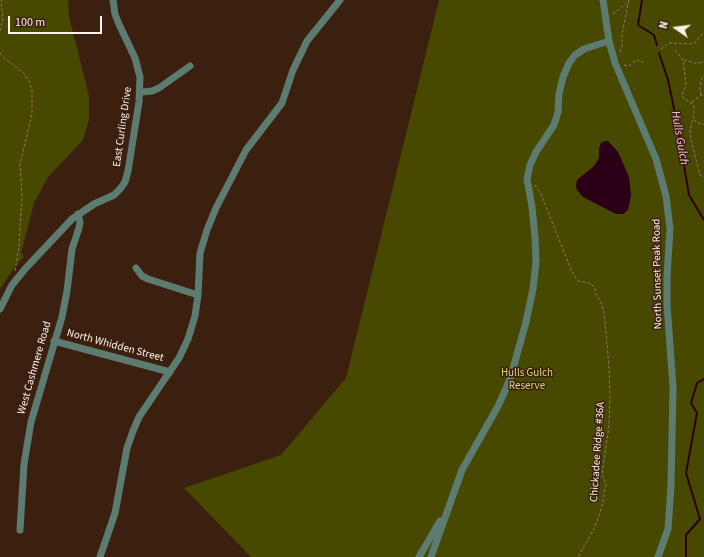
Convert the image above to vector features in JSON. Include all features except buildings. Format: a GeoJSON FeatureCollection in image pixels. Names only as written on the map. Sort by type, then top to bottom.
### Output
{"type":"FeatureCollection","features":[{"type":"Feature","properties":{"kind":"street","name":"East Curling Drive"},"geometry":{"type":"LineString","coordinates":[[78,214],[114,194],[125,182],[141,92],[137,64],[118,22],[113,0]]}},
{"type":"Feature","properties":{"kind":"street"},"geometry":{"type":"LineString","coordinates":[[100,557],[115,513],[127,448],[133,431],[139,417],[179,358],[188,339],[195,316],[198,295],[200,253],[216,208],[246,150],[282,102],[293,70],[307,41],[340,0]]}},
{"type":"Feature","properties":{"kind":"street","name":"North Sunset Peak Road"},"geometry":{"type":"LineString","coordinates":[[603,0],[609,40],[616,63],[656,159],[666,196],[670,229],[667,304],[673,386],[671,486],[668,529],[658,557]]}},
{"type":"Feature","properties":{"kind":"street"},"geometry":{"type":"LineString","coordinates":[[431,557],[462,470],[505,391],[526,322],[533,289],[536,261],[532,207],[527,179],[530,165],[536,152],[554,125],[558,112],[559,94],[563,77],[569,63],[584,49],[609,40]]}},
{"type":"Feature","properties":{"kind":"street"},"geometry":{"type":"LineString","coordinates":[[141,92],[159,88],[190,66]]}},
{"type":"Feature","properties":{"kind":"street"},"geometry":{"type":"LineString","coordinates":[[0,309],[12,285],[25,269],[78,214]]}},
{"type":"Feature","properties":{"kind":"street","name":"West Cashmere Road"},"geometry":{"type":"LineString","coordinates":[[20,530],[24,464],[30,422],[62,317],[72,249],[80,222],[78,214]]}},
{"type":"Feature","properties":{"kind":"street"},"geometry":{"type":"LineString","coordinates":[[136,268],[142,276],[148,279],[198,295]]}},
{"type":"Feature","properties":{"kind":"street","name":"North Whidden Street"},"geometry":{"type":"LineString","coordinates":[[54,341],[170,372]]}},
{"type":"Feature","properties":{"kind":"street"},"geometry":{"type":"LineString","coordinates":[[419,557],[447,511]]}},
{"type":"Feature","properties":{"kind":"path"},"geometry":{"type":"LineString","coordinates":[[0,31],[3,20],[1,0]]}},
{"type":"Feature","properties":{"kind":"path"},"geometry":{"type":"LineString","coordinates":[[607,23],[615,11],[629,0]]}},
{"type":"Feature","properties":{"kind":"path"},"geometry":{"type":"LineString","coordinates":[[619,57],[629,0]]}},
{"type":"Feature","properties":{"kind":"path"},"geometry":{"type":"LineString","coordinates":[[661,49],[669,43],[690,44],[696,42],[704,33]]}},
{"type":"Feature","properties":{"kind":"path"},"geometry":{"type":"LineString","coordinates":[[675,50],[683,60],[686,85],[682,95],[684,99],[692,103],[694,107],[690,131],[691,139],[700,175],[704,177]]}},
{"type":"Feature","properties":{"kind":"path"},"geometry":{"type":"LineString","coordinates":[[0,53],[4,58],[24,73],[29,81],[32,91],[32,114],[20,164],[22,195],[19,247],[15,270]]}},
{"type":"Feature","properties":{"kind":"path"},"geometry":{"type":"LineString","coordinates":[[621,63],[629,66],[636,60],[643,62]]}},
{"type":"Feature","properties":{"kind":"path"},"geometry":{"type":"LineString","coordinates":[[683,60],[695,63],[704,62]]}},
{"type":"Feature","properties":{"kind":"path"},"geometry":{"type":"LineString","coordinates":[[701,95],[700,87],[704,75]]}},
{"type":"Feature","properties":{"kind":"path"},"geometry":{"type":"LineString","coordinates":[[692,103],[701,95],[704,95]]}},
{"type":"Feature","properties":{"kind":"path"},"geometry":{"type":"LineString","coordinates":[[693,120],[700,124],[704,124]]}},
{"type":"Feature","properties":{"kind":"path","name":"Chickadee Ridge #36A"},"geometry":{"type":"LineString","coordinates":[[527,179],[532,182],[540,192],[573,274],[578,281],[589,283],[595,287],[595,293],[601,302],[604,312],[610,396],[609,426],[602,474],[606,484],[602,506],[595,527],[578,557]]}},
{"type":"Feature","properties":{"kind":"green space"},"geometry":{"type":"Polygon","coordinates":[[[0,0],[68,0],[69,17],[89,96],[89,119],[83,140],[48,177],[34,203],[21,253],[24,256],[13,269],[0,289],[0,0]]]}},
{"type":"Feature","properties":{"kind":"green space","name":"Hulls Gulch Reserve"},"geometry":{"type":"Polygon","coordinates":[[[439,0],[704,0],[704,557],[251,557],[184,488],[281,455],[346,378],[439,0]]]}},
{"type":"Feature","properties":{"kind":"shaded area"},"geometry":{"type":"Polygon","coordinates":[[[608,141],[618,152],[629,177],[631,195],[628,210],[623,214],[616,214],[583,197],[577,190],[576,186],[577,180],[594,166],[599,158],[601,143],[608,141]]]}},
{"type":"Feature","properties":{"kind":"waterway","name":"Hulls Gulch"},"geometry":{"type":"LineString","coordinates":[[642,0],[638,25],[654,35],[657,45]]}},
{"type":"Feature","properties":{"kind":"waterway","name":"Hulls Gulch"},"geometry":{"type":"LineString","coordinates":[[659,53],[668,80],[689,195],[704,220]]}},
{"type":"Feature","properties":{"kind":"waterway","name":"Hulls Gulch"},"geometry":{"type":"LineString","coordinates":[[686,557],[686,535],[700,519],[686,473],[697,413],[691,403],[697,383],[704,379]]}}]}
